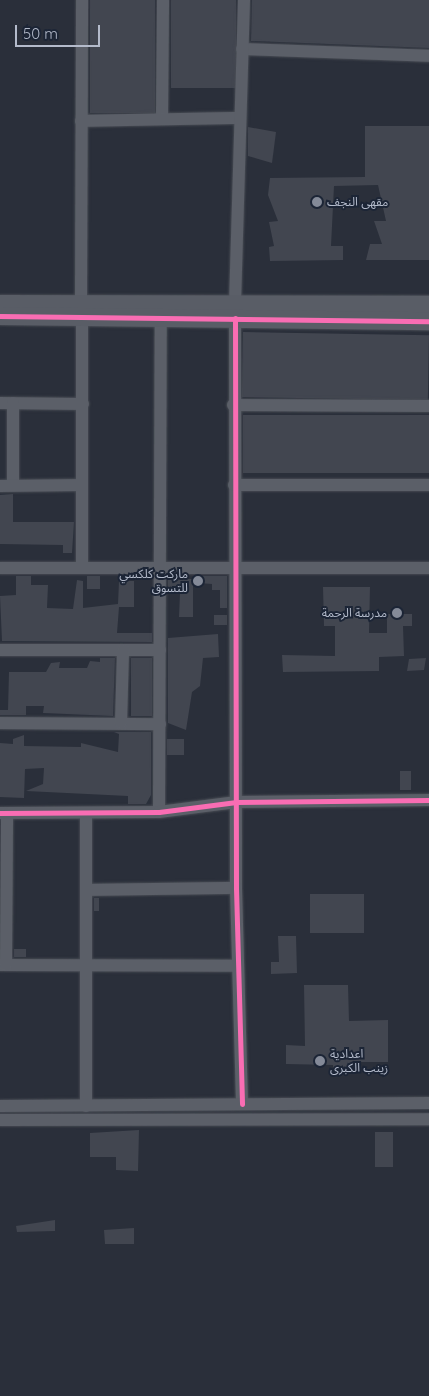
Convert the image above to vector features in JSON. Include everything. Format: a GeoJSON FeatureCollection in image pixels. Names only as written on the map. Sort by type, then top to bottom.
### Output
{"type":"FeatureCollection","features":[{"type":"Feature","properties":{"kind":"street"},"geometry":{"type":"LineString","coordinates":[[82,0],[82,568]]}},
{"type":"Feature","properties":{"kind":"street"},"geometry":{"type":"LineString","coordinates":[[162,119],[163,0]]}},
{"type":"Feature","properties":{"kind":"street"},"geometry":{"type":"LineString","coordinates":[[242,1104],[237,966],[233,405],[244,0]]}},
{"type":"Feature","properties":{"kind":"street"},"geometry":{"type":"LineString","coordinates":[[242,49],[429,56]]}},
{"type":"Feature","properties":{"kind":"street"},"geometry":{"type":"LineString","coordinates":[[81,121],[240,118]]}},
{"type":"Feature","properties":{"kind":"street"},"geometry":{"type":"LineString","coordinates":[[0,304],[161,318],[235,311],[429,321]]}},
{"type":"Feature","properties":{"kind":"street"},"geometry":{"type":"LineString","coordinates":[[0,316],[82,311],[235,311],[429,304]]}},
{"type":"Feature","properties":{"kind":"street"},"geometry":{"type":"LineString","coordinates":[[159,812],[161,318]]}},
{"type":"Feature","properties":{"kind":"street"},"geometry":{"type":"LineString","coordinates":[[13,485],[6,403],[83,404]]}},
{"type":"Feature","properties":{"kind":"street"},"geometry":{"type":"LineString","coordinates":[[233,405],[429,406]]}},
{"type":"Feature","properties":{"kind":"street"},"geometry":{"type":"LineString","coordinates":[[0,486],[82,484]]}},
{"type":"Feature","properties":{"kind":"street"},"geometry":{"type":"LineString","coordinates":[[234,485],[429,485]]}},
{"type":"Feature","properties":{"kind":"street"},"geometry":{"type":"LineString","coordinates":[[0,568],[429,568]]}},
{"type":"Feature","properties":{"kind":"street"},"geometry":{"type":"LineString","coordinates":[[0,650],[160,650]]}},
{"type":"Feature","properties":{"kind":"street"},"geometry":{"type":"LineString","coordinates":[[121,723],[123,650]]}},
{"type":"Feature","properties":{"kind":"street"},"geometry":{"type":"LineString","coordinates":[[0,723],[160,724]]}},
{"type":"Feature","properties":{"kind":"street"},"geometry":{"type":"LineString","coordinates":[[237,966],[3,965],[3,813],[159,812],[236,802],[429,800]]}},
{"type":"Feature","properties":{"kind":"street"},"geometry":{"type":"LineString","coordinates":[[86,813],[88,890],[86,1106]]}},
{"type":"Feature","properties":{"kind":"street"},"geometry":{"type":"LineString","coordinates":[[88,890],[236,888]]}},
{"type":"Feature","properties":{"kind":"street"},"geometry":{"type":"LineString","coordinates":[[398,1103],[399,1118]]}},
{"type":"Feature","properties":{"kind":"street"},"geometry":{"type":"LineString","coordinates":[[0,1106],[429,1103]]}},
{"type":"Feature","properties":{"kind":"street"},"geometry":{"type":"LineString","coordinates":[[0,1120],[429,1118]]}},
{"type":"Feature","properties":{"kind":"building"},"geometry":{"type":"Polygon","coordinates":[[[90,0],[155,0],[155,113],[90,113],[90,0]]]}},
{"type":"Feature","properties":{"kind":"building"},"geometry":{"type":"Polygon","coordinates":[[[171,0],[236,0],[236,88],[171,88],[171,0]]]}},
{"type":"Feature","properties":{"kind":"building"},"geometry":{"type":"Polygon","coordinates":[[[252,0],[429,0],[429,48],[251,41],[252,0]]]}},
{"type":"Feature","properties":{"kind":"building"},"geometry":{"type":"Polygon","coordinates":[[[365,126],[429,126],[429,260],[366,260],[370,244],[382,244],[374,221],[386,221],[378,185],[334,186],[331,246],[343,246],[343,260],[270,261],[269,247],[274,246],[269,222],[278,221],[268,195],[270,178],[365,177],[365,126]]]}},
{"type":"Feature","properties":{"kind":"building"},"geometry":{"type":"Polygon","coordinates":[[[248,127],[276,132],[272,163],[248,156],[248,127]]]}},
{"type":"Feature","properties":{"kind":"building"},"geometry":{"type":"Polygon","coordinates":[[[243,332],[429,335],[428,400],[242,397],[243,332]]]}},
{"type":"Feature","properties":{"kind":"building"},"geometry":{"type":"Polygon","coordinates":[[[243,415],[429,415],[429,473],[243,473],[243,415]]]}},
{"type":"Feature","properties":{"kind":"building"},"geometry":{"type":"Polygon","coordinates":[[[13,494],[13,522],[74,522],[72,553],[63,553],[63,545],[0,544],[0,495],[13,494]]]}},
{"type":"Feature","properties":{"kind":"building"},"geometry":{"type":"Polygon","coordinates":[[[16,576],[31,576],[31,585],[48,585],[47,608],[73,609],[77,580],[83,581],[83,608],[118,604],[119,581],[134,581],[134,607],[119,607],[117,633],[152,633],[152,642],[2,641],[0,596],[16,595],[16,576]]]}},
{"type":"Feature","properties":{"kind":"building"},"geometry":{"type":"Polygon","coordinates":[[[87,576],[100,576],[100,589],[87,589],[87,576]]]}},
{"type":"Feature","properties":{"kind":"building"},"geometry":{"type":"Polygon","coordinates":[[[199,576],[227,576],[227,608],[220,608],[220,590],[212,590],[212,584],[198,583],[199,576]]]}},
{"type":"Feature","properties":{"kind":"building"},"geometry":{"type":"Polygon","coordinates":[[[168,579],[193,579],[193,617],[179,617],[180,593],[168,593],[168,579]]]}},
{"type":"Feature","properties":{"kind":"building"},"geometry":{"type":"Polygon","coordinates":[[[323,587],[370,587],[369,633],[387,633],[387,614],[412,614],[412,626],[403,626],[404,656],[379,657],[379,671],[283,672],[282,655],[335,656],[335,626],[324,626],[323,587]]]}},
{"type":"Feature","properties":{"kind":"building"},"geometry":{"type":"Polygon","coordinates":[[[214,615],[227,615],[227,625],[214,625],[214,615]]]}},
{"type":"Feature","properties":{"kind":"building"},"geometry":{"type":"Polygon","coordinates":[[[218,634],[219,657],[203,658],[200,686],[192,692],[186,730],[168,723],[168,638],[218,634]]]}},
{"type":"Feature","properties":{"kind":"building"},"geometry":{"type":"Polygon","coordinates":[[[100,658],[115,658],[113,716],[43,713],[44,706],[26,706],[26,715],[0,715],[0,710],[8,710],[9,672],[46,672],[51,663],[60,662],[59,668],[87,668],[90,661],[100,662],[100,658]]]}},
{"type":"Feature","properties":{"kind":"building"},"geometry":{"type":"Polygon","coordinates":[[[131,658],[152,658],[152,716],[131,716],[131,658]]]}},
{"type":"Feature","properties":{"kind":"building"},"geometry":{"type":"Polygon","coordinates":[[[426,658],[424,670],[407,671],[409,659],[426,658]]]}},
{"type":"Feature","properties":{"kind":"building"},"geometry":{"type":"Polygon","coordinates":[[[114,732],[151,732],[151,795],[146,804],[128,804],[128,796],[26,791],[43,784],[44,768],[25,769],[24,798],[0,797],[0,743],[13,744],[13,739],[24,735],[24,746],[81,747],[81,743],[118,752],[119,734],[114,732]]]}},
{"type":"Feature","properties":{"kind":"building"},"geometry":{"type":"Polygon","coordinates":[[[167,739],[184,739],[184,755],[167,755],[167,739]]]}},
{"type":"Feature","properties":{"kind":"building"},"geometry":{"type":"Polygon","coordinates":[[[400,771],[411,771],[411,790],[400,790],[400,771]]]}},
{"type":"Feature","properties":{"kind":"building"},"geometry":{"type":"Polygon","coordinates":[[[310,894],[364,894],[364,933],[310,933],[310,894]]]}},
{"type":"Feature","properties":{"kind":"building"},"geometry":{"type":"Polygon","coordinates":[[[94,898],[99,898],[99,911],[94,911],[94,898]]]}},
{"type":"Feature","properties":{"kind":"building"},"geometry":{"type":"Polygon","coordinates":[[[278,936],[296,936],[297,973],[271,974],[271,962],[279,962],[278,936]]]}},
{"type":"Feature","properties":{"kind":"building"},"geometry":{"type":"Polygon","coordinates":[[[14,949],[26,949],[26,957],[14,957],[14,949]]]}},
{"type":"Feature","properties":{"kind":"building"},"geometry":{"type":"Polygon","coordinates":[[[304,985],[348,985],[349,1021],[388,1020],[388,1062],[352,1062],[352,1073],[333,1073],[333,1065],[286,1064],[286,1045],[305,1046],[304,985]]]}},
{"type":"Feature","properties":{"kind":"building"},"geometry":{"type":"Polygon","coordinates":[[[139,1130],[138,1171],[116,1170],[116,1157],[90,1157],[90,1133],[139,1130]]]}},
{"type":"Feature","properties":{"kind":"building"},"geometry":{"type":"Polygon","coordinates":[[[375,1132],[393,1132],[393,1167],[375,1167],[375,1132]]]}},
{"type":"Feature","properties":{"kind":"building"},"geometry":{"type":"Polygon","coordinates":[[[55,1220],[55,1231],[17,1232],[16,1226],[55,1220]]]}},
{"type":"Feature","properties":{"kind":"building"},"geometry":{"type":"Polygon","coordinates":[[[134,1228],[134,1244],[105,1244],[104,1230],[134,1228]]]}},
{"type":"Feature","properties":{"kind":"cycle path"},"geometry":{"type":"LineString","coordinates":[[0,316],[429,321]]}},
{"type":"Feature","properties":{"kind":"cycle path"},"geometry":{"type":"LineString","coordinates":[[235,318],[236,888],[242,1104]]}},
{"type":"Feature","properties":{"kind":"cycle path"},"geometry":{"type":"LineString","coordinates":[[0,813],[159,812],[236,802],[429,800]]}},
{"type":"Feature","properties":{"kind":"place","name":"مقهى النجف"},"geometry":{"type":"Point","coordinates":[317,202]}},
{"type":"Feature","properties":{"kind":"place","name":"ماركت كلكسي للتسوق"},"geometry":{"type":"Point","coordinates":[198,581]}},
{"type":"Feature","properties":{"kind":"place","name":"مدرسة الرحمة"},"geometry":{"type":"Point","coordinates":[397,613]}},
{"type":"Feature","properties":{"kind":"place","name":"اعدادية زينب الكبرى"},"geometry":{"type":"Point","coordinates":[320,1061]}}]}
